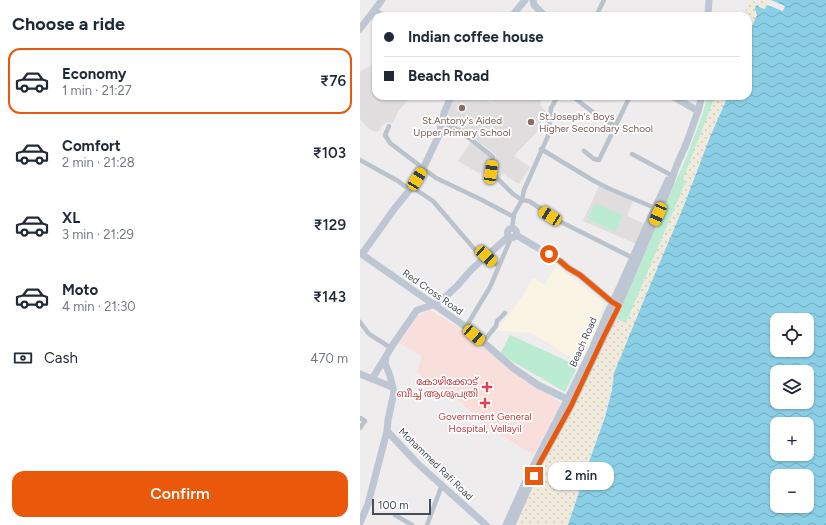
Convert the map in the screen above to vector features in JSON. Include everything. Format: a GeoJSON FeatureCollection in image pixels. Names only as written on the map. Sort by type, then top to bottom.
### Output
{"type":"FeatureCollection","features":[{"type":"Feature","properties":{"kind":"street"},"geometry":{"type":"LineString","coordinates":[[378,12],[375,10],[382,0]]}},
{"type":"Feature","properties":{"kind":"street"},"geometry":{"type":"LineString","coordinates":[[515,12],[524,0]]}},
{"type":"Feature","properties":{"kind":"street"},"geometry":{"type":"LineString","coordinates":[[533,0],[534,5],[541,12]]}},
{"type":"Feature","properties":{"kind":"street"},"geometry":{"type":"LineString","coordinates":[[598,12],[604,0]]}},
{"type":"Feature","properties":{"kind":"street"},"geometry":{"type":"LineString","coordinates":[[708,12],[709,0]]}},
{"type":"Feature","properties":{"kind":"street"},"geometry":{"type":"LineString","coordinates":[[360,29],[372,14]]}},
{"type":"Feature","properties":{"kind":"street"},"geometry":{"type":"LineString","coordinates":[[361,253],[411,189],[423,169],[439,135],[444,113],[449,100]]}},
{"type":"Feature","properties":{"kind":"street"},"geometry":{"type":"LineString","coordinates":[[466,327],[490,287],[512,234],[514,217],[541,149],[548,136],[551,108],[556,100]]}},
{"type":"Feature","properties":{"kind":"street"},"geometry":{"type":"LineString","coordinates":[[577,100],[615,126]]}},
{"type":"Feature","properties":{"kind":"street"},"geometry":{"type":"LineString","coordinates":[[584,151],[594,159],[599,160],[628,100]]}},
{"type":"Feature","properties":{"kind":"street"},"geometry":{"type":"LineString","coordinates":[[679,100],[698,111]]}},
{"type":"Feature","properties":{"kind":"street","name":"Beach Road"},"geometry":{"type":"LineString","coordinates":[[512,525],[539,464],[616,304],[670,185],[687,142],[701,100]]}},
{"type":"Feature","properties":{"kind":"street"},"geometry":{"type":"LineString","coordinates":[[443,122],[460,131],[493,156],[491,172],[513,194],[522,200],[529,201],[561,222],[633,258]]}},
{"type":"Feature","properties":{"kind":"street"},"geometry":{"type":"LineString","coordinates":[[389,126],[385,135],[390,143],[423,169],[436,178],[514,217]]}},
{"type":"Feature","properties":{"kind":"street"},"geometry":{"type":"LineString","coordinates":[[541,149],[594,181],[655,208]]}},
{"type":"Feature","properties":{"kind":"street"},"geometry":{"type":"LineString","coordinates":[[632,154],[671,175]]}},
{"type":"Feature","properties":{"kind":"street"},"geometry":{"type":"LineString","coordinates":[[360,160],[433,202],[485,257],[499,266]]}},
{"type":"Feature","properties":{"kind":"street","name":"Beach Road"},"geometry":{"type":"LineString","coordinates":[[616,304],[633,258],[667,182],[676,167]]}},
{"type":"Feature","properties":{"kind":"street"},"geometry":{"type":"LineString","coordinates":[[512,234],[560,261],[616,304]]}},
{"type":"Feature","properties":{"kind":"street"},"geometry":{"type":"LineString","coordinates":[[417,310],[433,305],[442,300],[472,269],[512,234]]}},
{"type":"Feature","properties":{"kind":"street","name":"Red Cross Road"},"geometry":{"type":"LineString","coordinates":[[361,253],[466,327],[512,368],[538,385],[570,401]]}},
{"type":"Feature","properties":{"kind":"street"},"geometry":{"type":"LineString","coordinates":[[372,379],[417,310],[420,302],[420,295]]}},
{"type":"Feature","properties":{"kind":"street"},"geometry":{"type":"LineString","coordinates":[[483,342],[505,313]]}},
{"type":"Feature","properties":{"kind":"street"},"geometry":{"type":"LineString","coordinates":[[360,322],[369,334],[391,348]]}},
{"type":"Feature","properties":{"kind":"street","name":"Mohammed Rafi Road"},"geometry":{"type":"LineString","coordinates":[[386,357],[385,363],[394,392],[388,420],[388,431],[417,463],[486,525]]}},
{"type":"Feature","properties":{"kind":"street"},"geometry":{"type":"LineString","coordinates":[[361,376],[392,388]]}},
{"type":"Feature","properties":{"kind":"street","name":"Beach Road"},"geometry":{"type":"LineString","coordinates":[[506,525],[530,472],[570,401]]}},
{"type":"Feature","properties":{"kind":"street"},"geometry":{"type":"LineString","coordinates":[[360,418],[365,421],[360,428]]}},
{"type":"Feature","properties":{"kind":"street"},"geometry":{"type":"LineString","coordinates":[[360,523],[368,504],[388,431]]}},
{"type":"Feature","properties":{"kind":"street"},"geometry":{"type":"LineString","coordinates":[[427,525],[442,485]]}},
{"type":"Feature","properties":{"kind":"street"},"geometry":{"type":"LineString","coordinates":[[395,515],[412,525]]}},
{"type":"Feature","properties":{"kind":"shaded area"},"geometry":{"type":"Polygon","coordinates":[[[372,66],[372,100],[407,100],[398,112],[393,123],[388,122],[382,125],[380,130],[376,132],[369,129],[360,119],[360,71],[372,66]]]}},
{"type":"Feature","properties":{"kind":"shaded area"},"geometry":{"type":"Polygon","coordinates":[[[451,100],[488,100],[491,102],[492,100],[540,100],[541,106],[546,111],[536,133],[514,156],[530,167],[519,184],[503,174],[500,178],[492,172],[496,155],[462,130],[444,119],[451,100]]]}},
{"type":"Feature","properties":{"kind":"shaded area"},"geometry":{"type":"Polygon","coordinates":[[[471,142],[492,157],[482,175],[458,161],[471,142]]]}},
{"type":"Feature","properties":{"kind":"shaded area"},"geometry":{"type":"Polygon","coordinates":[[[599,186],[633,201],[627,216],[645,224],[636,244],[583,221],[599,186]]]}},
{"type":"Feature","properties":{"kind":"shaded area"},"geometry":{"type":"Polygon","coordinates":[[[556,265],[603,303],[599,324],[580,364],[532,333],[500,331],[498,329],[521,298],[533,278],[545,285],[556,265]]]}},
{"type":"Feature","properties":{"kind":"shaded area","name":"കോഴിക്കോട് ബീച്ച് ആശുപത്രി"},"geometry":{"type":"Polygon","coordinates":[[[430,310],[466,332],[515,372],[561,403],[534,455],[488,427],[451,394],[424,379],[417,372],[422,356],[399,343],[416,317],[430,310]]]}},
{"type":"Feature","properties":{"kind":"sand"},"geometry":{"type":"Polygon","coordinates":[[[750,0],[758,3],[759,0],[768,0],[752,44],[752,12],[745,12],[750,0]]]}},
{"type":"Feature","properties":{"kind":"sand"},"geometry":{"type":"Polygon","coordinates":[[[713,100],[730,100],[614,373],[604,418],[568,525],[517,525],[537,477],[614,323],[617,319],[626,323],[686,181],[682,179],[713,100]]]}},
{"type":"Feature","properties":{"kind":"green space"},"geometry":{"type":"Polygon","coordinates":[[[707,100],[713,100],[683,179],[686,181],[626,323],[617,319],[685,161],[707,100]]]}},
{"type":"Feature","properties":{"kind":"green space"},"geometry":{"type":"Polygon","coordinates":[[[595,204],[622,215],[616,232],[588,219],[595,204]]]}},
{"type":"Feature","properties":{"kind":"green space"},"geometry":{"type":"Polygon","coordinates":[[[510,335],[578,366],[565,392],[500,354],[510,335]]]}},
{"type":"Feature","properties":{"kind":"water"},"geometry":{"type":"Polygon","coordinates":[[[771,0],[826,0],[826,525],[568,525],[605,417],[612,390],[614,373],[683,208],[710,137],[726,100],[752,100],[752,26],[757,15],[755,9],[756,5],[765,9],[767,5],[783,11],[785,6],[771,0]]]}},
{"type":"Feature","properties":{"kind":"place","name":"St.Antony's Aided Upper Primary School"},"geometry":{"type":"Point","coordinates":[462,108]}},
{"type":"Feature","properties":{"kind":"place","name":"St.Joseph's Boys Higher Secondary School"},"geometry":{"type":"Point","coordinates":[531,122]}},
{"type":"Feature","properties":{"kind":"place","name":"കോഴിക്കോട് ബീച്ച് ആശുപത്രി"},"geometry":{"type":"Point","coordinates":[487,387]}},
{"type":"Feature","properties":{"kind":"place","name":"Government General Hospital, Vellayil"},"geometry":{"type":"Point","coordinates":[485,403]}},
{"type":"Feature","properties":{"kind":"route"},"geometry":{"type":"LineString","coordinates":[[534,476],[571,406],[619,306],[612,302],[580,275],[549,254]]}}]}
